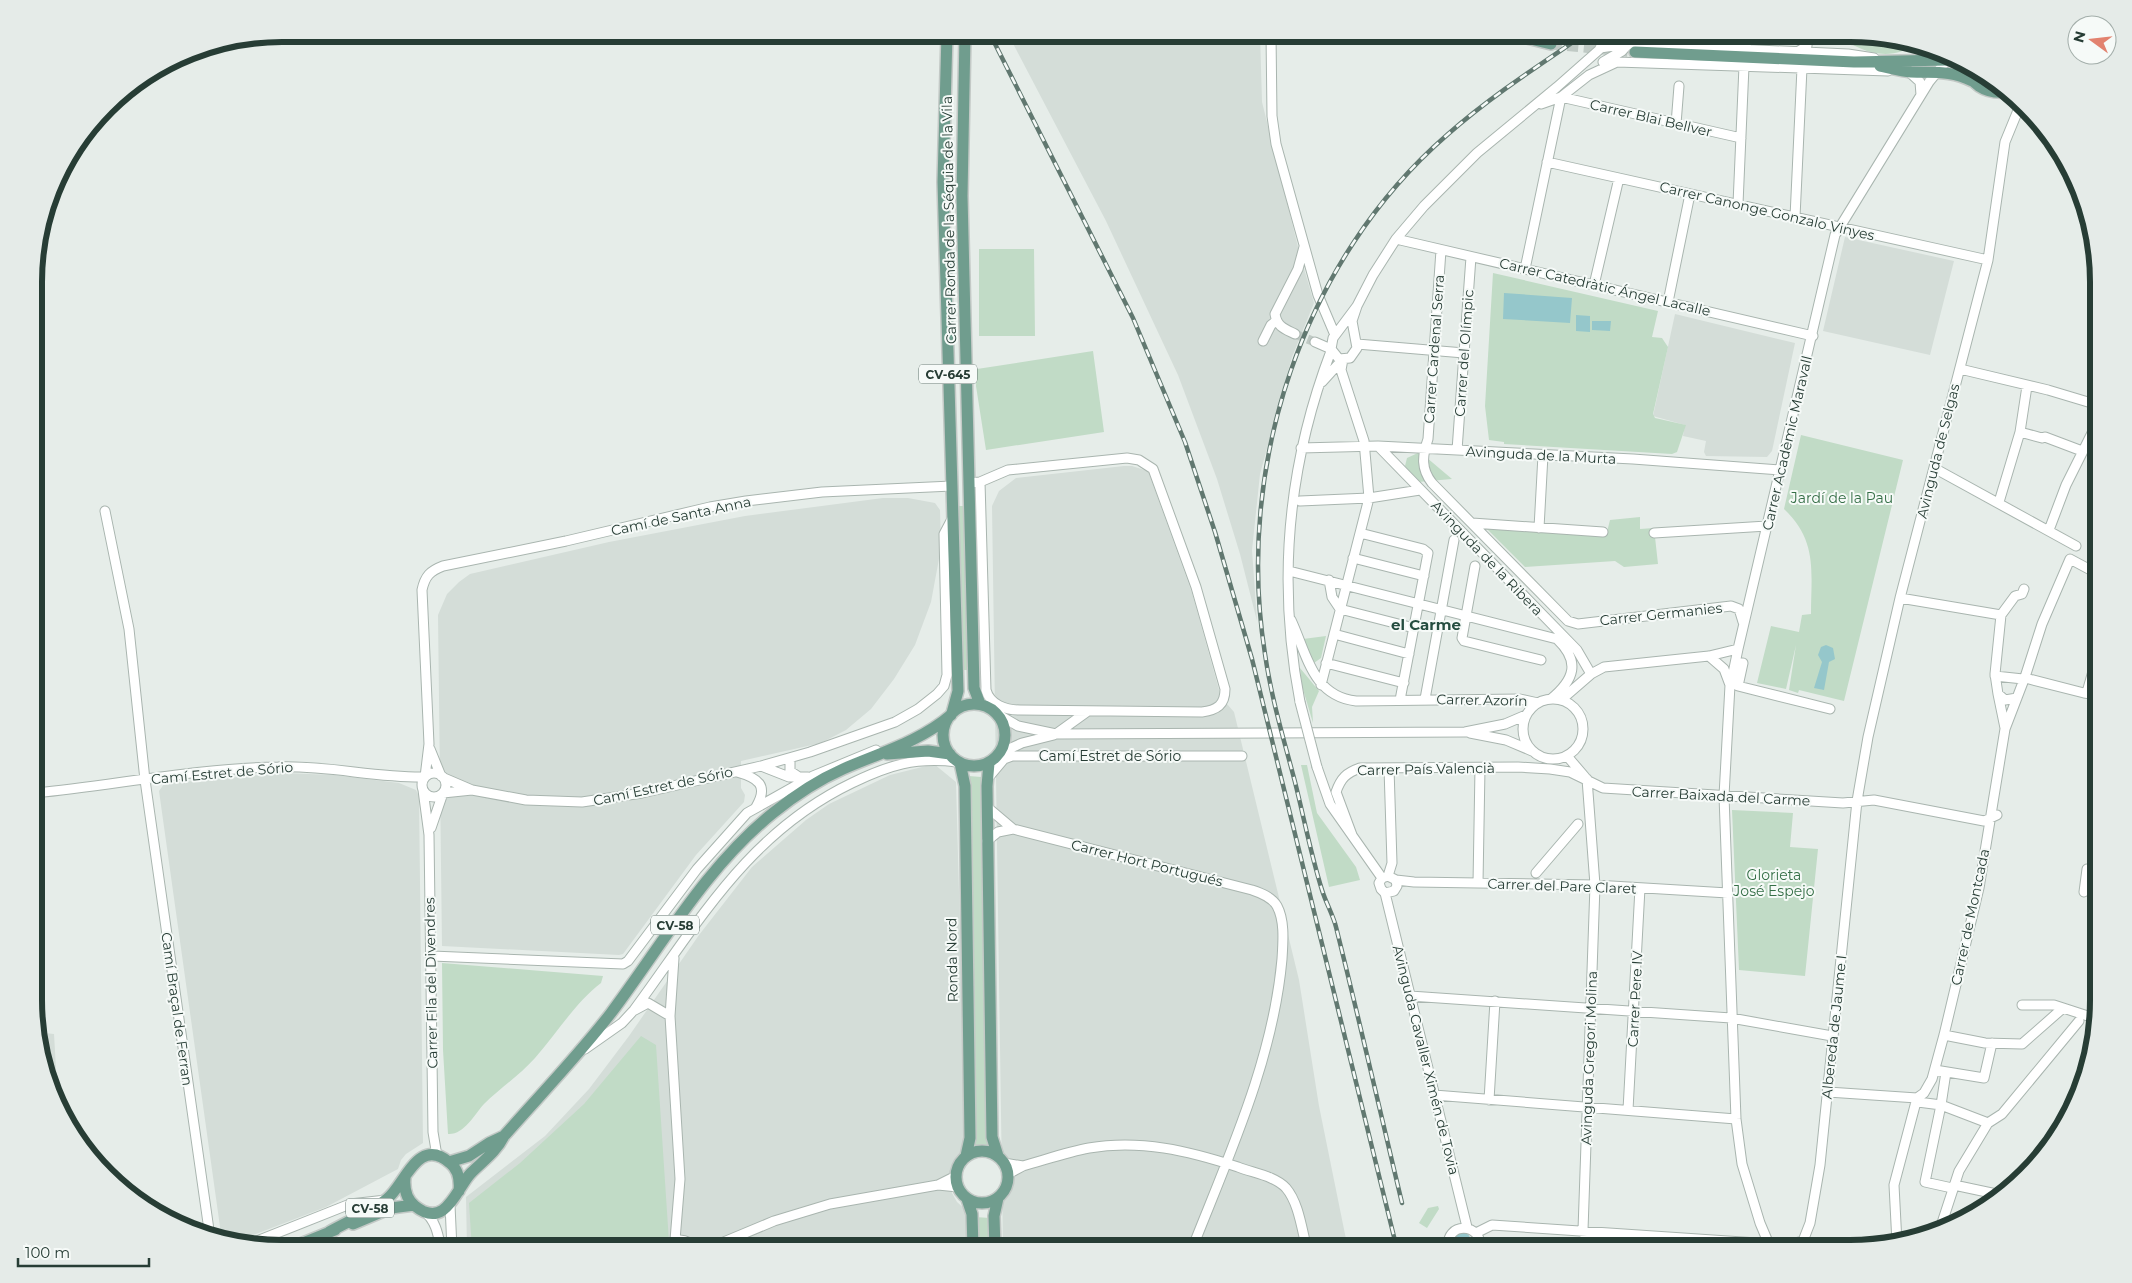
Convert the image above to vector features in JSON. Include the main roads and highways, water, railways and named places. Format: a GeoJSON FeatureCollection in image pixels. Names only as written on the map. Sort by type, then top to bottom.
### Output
{"type":"FeatureCollection","features":[{"type":"Feature","properties":{"kind":"main road","name":"Carrer Ronda de la Séquia de la Vila"},"geometry":{"type":"LineString","coordinates":[[947,42],[943,182],[958,691],[952,714]]}},
{"type":"Feature","properties":{"kind":"main road","name":"Carrer Ronda de la Séquia de la Vila"},"geometry":{"type":"LineString","coordinates":[[965,42],[962,186],[974,482],[974,688],[980,704]]}},
{"type":"Feature","properties":{"kind":"main road"},"geometry":{"type":"LineString","coordinates":[[1543,42],[1551,44]]}},
{"type":"Feature","properties":{"kind":"main road"},"geometry":{"type":"LineString","coordinates":[[1632,48],[1854,62],[1934,58]]}},
{"type":"Feature","properties":{"kind":"main road"},"geometry":{"type":"LineString","coordinates":[[1854,62],[1910,72],[1937,71],[1958,74],[1988,91],[1995,91]]}},
{"type":"Feature","properties":{"kind":"main road"},"geometry":{"type":"LineString","coordinates":[[1969,74],[1972,81]]}},
{"type":"Feature","properties":{"kind":"main road"},"geometry":{"type":"LineString","coordinates":[[952,714],[960,707],[980,704],[999,715],[1006,734],[1000,753],[989,763],[980,766],[956,760]]}},
{"type":"Feature","properties":{"kind":"main road","name":"CV-58"},"geometry":{"type":"LineString","coordinates":[[310,1240],[371,1218],[391,1208],[442,1210],[450,1205],[470,1174],[498,1148],[504,1136],[610,1014],[698,894],[748,836],[772,813],[798,794],[832,774],[932,731],[952,714]]}},
{"type":"Feature","properties":{"kind":"main road","name":"CV-645"},"geometry":{"type":"LineString","coordinates":[[952,714],[944,728],[943,738],[956,760]]}},
{"type":"Feature","properties":{"kind":"main road","name":"CV-58"},"geometry":{"type":"LineString","coordinates":[[880,754],[919,751],[956,760]]}},
{"type":"Feature","properties":{"kind":"main road","name":"Ronda Nord"},"geometry":{"type":"LineString","coordinates":[[956,760],[966,786],[970,1138],[966,1156]]}},
{"type":"Feature","properties":{"kind":"main road"},"geometry":{"type":"LineString","coordinates":[[989,763],[987,808],[992,1137],[1008,1174],[1008,1184],[998,1198],[994,1212],[995,1240]]}},
{"type":"Feature","properties":{"kind":"main road","name":"CV-58"},"geometry":{"type":"LineString","coordinates":[[330,1232],[386,1200],[405,1178],[413,1164],[432,1156],[449,1162],[469,1156],[504,1136]]}},
{"type":"Feature","properties":{"kind":"main road"},"geometry":{"type":"LineString","coordinates":[[966,1156],[982,1151],[1001,1160]]}},
{"type":"Feature","properties":{"kind":"main road","name":"CV-645"},"geometry":{"type":"LineString","coordinates":[[966,1156],[957,1168],[957,1182],[967,1199]]}},
{"type":"Feature","properties":{"kind":"main road"},"geometry":{"type":"LineString","coordinates":[[449,1162],[459,1178],[459,1191]]}},
{"type":"Feature","properties":{"kind":"main road","name":"CV-58"},"geometry":{"type":"LineString","coordinates":[[405,1178],[405,1193],[419,1208]]}},
{"type":"Feature","properties":{"kind":"main road"},"geometry":{"type":"LineString","coordinates":[[967,1199],[982,1204],[998,1198]]}},
{"type":"Feature","properties":{"kind":"main road"},"geometry":{"type":"LineString","coordinates":[[967,1199],[972,1214],[973,1240]]}},
{"type":"Feature","properties":{"kind":"water"},"geometry":{"type":"Polygon","coordinates":[[[1504,293],[1572,298],[1570,323],[1503,319],[1504,293]]]}},
{"type":"Feature","properties":{"kind":"water"},"geometry":{"type":"Polygon","coordinates":[[[1576,315],[1590,316],[1590,332],[1576,331],[1576,315]]]}},
{"type":"Feature","properties":{"kind":"water"},"geometry":{"type":"Polygon","coordinates":[[[1592,321],[1611,321],[1610,331],[1592,330],[1592,321]]]}},
{"type":"Feature","properties":{"kind":"water"},"geometry":{"type":"Polygon","coordinates":[[[1826,645],[1833,648],[1835,659],[1829,662],[1824,690],[1814,688],[1822,662],[1818,655],[1821,647],[1826,645]]]}},
{"type":"Feature","properties":{"kind":"water"},"geometry":{"type":"Polygon","coordinates":[[[1462,1232],[1471,1240],[1453,1240],[1456,1235],[1462,1232]]]}},
{"type":"Feature","properties":{"kind":"tunnel"},"geometry":{"type":"LineString","coordinates":[[1551,44],[1635,52]]}},
{"type":"Feature","properties":{"kind":"tunnel"},"geometry":{"type":"LineString","coordinates":[[1295,334],[1315,342]]}},
{"type":"Feature","properties":{"kind":"railway"},"geometry":{"type":"LineString","coordinates":[[994,42],[1133,318],[1185,442],[1215,532],[1252,659],[1395,1240]]}},
{"type":"Feature","properties":{"kind":"railway"},"geometry":{"type":"LineString","coordinates":[[1402,1203],[1336,927],[1314,863],[1274,702],[1265,654],[1258,583],[1261,511],[1271,440],[1291,371],[1318,305],[1354,242],[1397,185],[1463,121],[1573,42]]}},
{"type":"Feature","properties":{"kind":"district","name":"el Carme"},"geometry":{"type":"Point","coordinates":[1426,624]}},
{"type":"Feature","properties":{"kind":"park label","name":"Jardí de la Pau"},"geometry":{"type":"Point","coordinates":[1842,498]}},
{"type":"Feature","properties":{"kind":"park label","name":"Glorieta José Espejo"},"geometry":{"type":"Point","coordinates":[1774,884]}}]}
